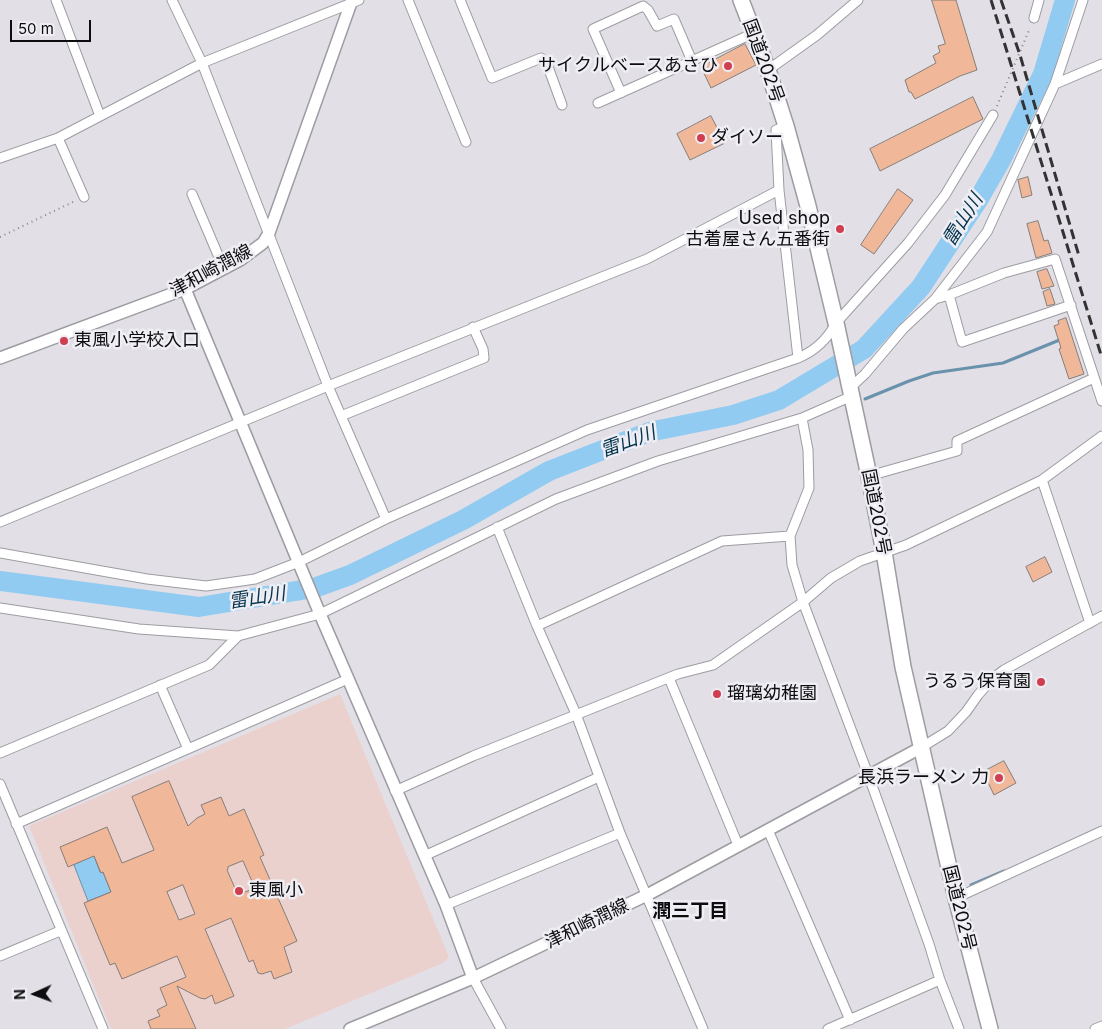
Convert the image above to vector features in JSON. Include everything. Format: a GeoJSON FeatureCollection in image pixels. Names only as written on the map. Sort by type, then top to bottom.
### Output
{"type":"FeatureCollection","features":[{"type":"Feature","properties":{"kind":"highway","name":"国道202号"},"geometry":{"type":"LineString","coordinates":[[742,0],[786,126],[808,206],[836,323],[869,476],[903,667],[956,898],[990,1029]]}},
{"type":"Feature","properties":{"kind":"main road","name":"津和崎潤線"},"geometry":{"type":"LineString","coordinates":[[0,358],[184,289],[240,260],[263,243],[269,233],[354,1]]}},
{"type":"Feature","properties":{"kind":"main road"},"geometry":{"type":"LineString","coordinates":[[184,289],[320,614],[446,904],[473,978]]}},
{"type":"Feature","properties":{"kind":"main road","name":"津和崎潤線"},"geometry":{"type":"LineString","coordinates":[[350,1029],[473,978],[647,895],[922,747]]}},
{"type":"Feature","properties":{"kind":"street"},"geometry":{"type":"LineString","coordinates":[[56,0],[100,116]]}},
{"type":"Feature","properties":{"kind":"street"},"geometry":{"type":"LineString","coordinates":[[172,0],[202,63],[328,386],[386,519]]}},
{"type":"Feature","properties":{"kind":"street"},"geometry":{"type":"LineString","coordinates":[[408,0],[466,142]]}},
{"type":"Feature","properties":{"kind":"street"},"geometry":{"type":"LineString","coordinates":[[460,0],[492,78],[542,58],[547,64],[562,105]]}},
{"type":"Feature","properties":{"kind":"street"},"geometry":{"type":"LineString","coordinates":[[768,70],[817,35],[858,0]]}},
{"type":"Feature","properties":{"kind":"street"},"geometry":{"type":"LineString","coordinates":[[1034,18],[1039,0]]}},
{"type":"Feature","properties":{"kind":"street"},"geometry":{"type":"LineString","coordinates":[[0,608],[139,629],[238,636],[320,614],[556,499],[658,461],[802,418],[850,387],[865,374],[903,330],[935,300],[987,232],[1056,84],[1083,0]]}},
{"type":"Feature","properties":{"kind":"street"},"geometry":{"type":"LineString","coordinates":[[0,158],[58,138],[202,63],[354,1]]}},
{"type":"Feature","properties":{"kind":"street"},"geometry":{"type":"LineString","coordinates":[[622,93],[593,29],[643,6],[648,10],[657,26],[674,19],[692,61]]}},
{"type":"Feature","properties":{"kind":"street"},"geometry":{"type":"LineString","coordinates":[[598,103],[754,33]]}},
{"type":"Feature","properties":{"kind":"street"},"geometry":{"type":"LineString","coordinates":[[1056,84],[1102,64]]}},
{"type":"Feature","properties":{"kind":"street"},"geometry":{"type":"LineString","coordinates":[[0,553],[147,579],[206,586],[255,579],[298,562],[386,519],[587,430],[810,353],[829,336],[836,323],[908,243],[945,195],[992,115]]}},
{"type":"Feature","properties":{"kind":"street"},"geometry":{"type":"LineString","coordinates":[[786,126],[776,130],[779,190],[798,358]]}},
{"type":"Feature","properties":{"kind":"street"},"geometry":{"type":"LineString","coordinates":[[58,138],[84,197]]}},
{"type":"Feature","properties":{"kind":"street"},"geometry":{"type":"LineString","coordinates":[[0,522],[328,386],[647,259],[779,190]]}},
{"type":"Feature","properties":{"kind":"street"},"geometry":{"type":"LineString","coordinates":[[192,194],[224,269]]}},
{"type":"Feature","properties":{"kind":"street"},"geometry":{"type":"LineString","coordinates":[[935,300],[1004,273],[1055,259],[1102,401]]}},
{"type":"Feature","properties":{"kind":"street"},"geometry":{"type":"LineString","coordinates":[[949,296],[962,342],[1071,305]]}},
{"type":"Feature","properties":{"kind":"street"},"geometry":{"type":"LineString","coordinates":[[341,416],[484,358],[483,349],[473,328]]}},
{"type":"Feature","properties":{"kind":"street"},"geometry":{"type":"LineString","coordinates":[[869,476],[957,451],[957,441],[1094,378]]}},
{"type":"Feature","properties":{"kind":"street"},"geometry":{"type":"LineString","coordinates":[[802,418],[808,450],[809,488],[790,536],[792,565],[803,602],[869,777],[959,1029]]}},
{"type":"Feature","properties":{"kind":"street"},"geometry":{"type":"LineString","coordinates":[[395,790],[576,714],[668,678],[713,665],[803,602],[831,578],[860,561],[906,545],[1042,480],[1102,436]]}},
{"type":"Feature","properties":{"kind":"street"},"geometry":{"type":"LineString","coordinates":[[1042,480],[1090,623]]}},
{"type":"Feature","properties":{"kind":"street"},"geometry":{"type":"LineString","coordinates":[[496,527],[576,714],[620,833],[703,1029]]}},
{"type":"Feature","properties":{"kind":"street"},"geometry":{"type":"LineString","coordinates":[[537,626],[722,540],[790,536]]}},
{"type":"Feature","properties":{"kind":"street"},"geometry":{"type":"LineString","coordinates":[[922,747],[948,731],[992,679],[1004,670],[1102,616]]}},
{"type":"Feature","properties":{"kind":"street"},"geometry":{"type":"LineString","coordinates":[[0,753],[209,665],[238,636]]}},
{"type":"Feature","properties":{"kind":"street"},"geometry":{"type":"LineString","coordinates":[[668,678],[738,845]]}},
{"type":"Feature","properties":{"kind":"street"},"geometry":{"type":"LineString","coordinates":[[16,824],[348,679]]}},
{"type":"Feature","properties":{"kind":"street"},"geometry":{"type":"LineString","coordinates":[[160,685],[188,749]]}},
{"type":"Feature","properties":{"kind":"street"},"geometry":{"type":"LineString","coordinates":[[424,856],[599,777]]}},
{"type":"Feature","properties":{"kind":"street"},"geometry":{"type":"LineString","coordinates":[[0,784],[60,931],[103,1029]]}},
{"type":"Feature","properties":{"kind":"street"},"geometry":{"type":"LineString","coordinates":[[768,830],[850,1020]]}},
{"type":"Feature","properties":{"kind":"street"},"geometry":{"type":"LineString","coordinates":[[956,898],[1102,831]]}},
{"type":"Feature","properties":{"kind":"street"},"geometry":{"type":"LineString","coordinates":[[446,904],[620,833]]}},
{"type":"Feature","properties":{"kind":"street"},"geometry":{"type":"LineString","coordinates":[[0,956],[60,931]]}},
{"type":"Feature","properties":{"kind":"street"},"geometry":{"type":"LineString","coordinates":[[473,978],[501,1029]]}},
{"type":"Feature","properties":{"kind":"street"},"geometry":{"type":"LineString","coordinates":[[828,1029],[940,980]]}},
{"type":"Feature","properties":{"kind":"street"},"geometry":{"type":"LineString","coordinates":[[1095,1029],[1102,1026]]}},
{"type":"Feature","properties":{"kind":"path"},"geometry":{"type":"LineString","coordinates":[[992,115],[1034,18]]}},
{"type":"Feature","properties":{"kind":"path"},"geometry":{"type":"LineString","coordinates":[[0,237],[84,197]]}},
{"type":"Feature","properties":{"kind":"shaded area","name":"東風小"},"geometry":{"type":"Polygon","coordinates":[[[340,694],[449,957],[443,963],[285,1029],[111,1029],[29,826],[340,694]]]}},
{"type":"Feature","properties":{"kind":"water"},"geometry":{"type":"Polygon","coordinates":[[[94,856],[111,892],[88,901],[74,865],[94,856]]]}},
{"type":"Feature","properties":{"kind":"building"},"geometry":{"type":"Polygon","coordinates":[[[932,0],[956,0],[977,70],[960,76],[915,99],[911,92],[909,92],[905,80],[936,63],[933,56],[940,52],[938,46],[945,44],[932,0]]]}},
{"type":"Feature","properties":{"kind":"building","name":"サイクルベースあさひ"},"geometry":{"type":"Polygon","coordinates":[[[745,44],[756,65],[711,88],[701,67],[745,44]]]}},
{"type":"Feature","properties":{"kind":"building"},"geometry":{"type":"Polygon","coordinates":[[[973,97],[983,119],[880,171],[870,149],[973,97]]]}},
{"type":"Feature","properties":{"kind":"building","name":"ダイソー"},"geometry":{"type":"Polygon","coordinates":[[[711,116],[725,143],[690,160],[677,134],[711,116]]]}},
{"type":"Feature","properties":{"kind":"building"},"geometry":{"type":"Polygon","coordinates":[[[1028,177],[1032,195],[1022,198],[1018,180],[1028,177]]]}},
{"type":"Feature","properties":{"kind":"building"},"geometry":{"type":"Polygon","coordinates":[[[898,189],[913,200],[874,254],[861,245],[898,189]]]}},
{"type":"Feature","properties":{"kind":"building"},"geometry":{"type":"Polygon","coordinates":[[[1038,221],[1044,241],[1048,240],[1052,253],[1036,258],[1027,224],[1038,221]]]}},
{"type":"Feature","properties":{"kind":"building"},"geometry":{"type":"Polygon","coordinates":[[[1047,269],[1054,286],[1042,289],[1037,272],[1047,269]]]}},
{"type":"Feature","properties":{"kind":"building"},"geometry":{"type":"Polygon","coordinates":[[[1050,289],[1055,304],[1047,306],[1043,292],[1050,289]]]}},
{"type":"Feature","properties":{"kind":"building"},"geometry":{"type":"Polygon","coordinates":[[[1066,318],[1084,374],[1069,379],[1054,326],[1059,324],[1058,321],[1066,318]]]}},
{"type":"Feature","properties":{"kind":"building"},"geometry":{"type":"Polygon","coordinates":[[[1045,557],[1052,572],[1033,582],[1026,567],[1045,557]]]}},
{"type":"Feature","properties":{"kind":"building","name":"長浜ラーメン 力"},"geometry":{"type":"Polygon","coordinates":[[[1004,761],[1016,783],[994,795],[983,772],[1004,761]]]}},
{"type":"Feature","properties":{"kind":"building"},"geometry":{"type":"Polygon","coordinates":[[[169,781],[188,826],[205,814],[201,805],[221,797],[229,816],[244,809],[264,855],[260,857],[297,941],[284,947],[292,972],[274,979],[271,971],[262,974],[258,973],[253,960],[249,962],[231,918],[205,929],[234,996],[215,1004],[212,995],[205,999],[200,998],[177,986],[196,1029],[151,1029],[148,1021],[160,1016],[157,1010],[167,1005],[160,988],[186,977],[177,956],[122,979],[115,963],[110,965],[84,903],[111,892],[103,872],[101,873],[94,856],[68,867],[60,847],[107,827],[122,863],[154,850],[132,797],[169,781]],[[243,861],[228,867],[227,870],[238,895],[255,888],[243,861]],[[183,885],[167,892],[179,920],[195,914],[183,885]]]}},
{"type":"Feature","properties":{"kind":"waterway","name":"雷山川"},"geometry":{"type":"LineString","coordinates":[[0,581],[199,607],[314,588],[350,575],[463,520],[549,471],[649,432],[733,415],[779,400],[864,349],[921,287],[978,200],[1001,160],[1043,74],[1065,0]]}},
{"type":"Feature","properties":{"kind":"waterway"},"geometry":{"type":"LineString","coordinates":[[865,399],[933,373],[1003,363],[1062,339]]}},
{"type":"Feature","properties":{"kind":"waterway"},"geometry":{"type":"LineString","coordinates":[[971,885],[1004,871]]}},
{"type":"Feature","properties":{"kind":"railway"},"geometry":{"type":"LineString","coordinates":[[991,0],[1102,358]]}},
{"type":"Feature","properties":{"kind":"railway"},"geometry":{"type":"LineString","coordinates":[[1001,0],[1020,55],[1079,256]]}},
{"type":"Feature","properties":{"kind":"place","name":"サイクルベースあさひ"},"geometry":{"type":"Point","coordinates":[728,66]}},
{"type":"Feature","properties":{"kind":"place","name":"ダイソー"},"geometry":{"type":"Point","coordinates":[701,138]}},
{"type":"Feature","properties":{"kind":"place","name":"Used shop 古着屋さん五番街"},"geometry":{"type":"Point","coordinates":[840,229]}},
{"type":"Feature","properties":{"kind":"place","name":"東風小学校入口"},"geometry":{"type":"Point","coordinates":[64,341]}},
{"type":"Feature","properties":{"kind":"place","name":"うるう保育園"},"geometry":{"type":"Point","coordinates":[1041,682]}},
{"type":"Feature","properties":{"kind":"place","name":"瑠璃幼稚園"},"geometry":{"type":"Point","coordinates":[717,694]}},
{"type":"Feature","properties":{"kind":"place","name":"長浜ラーメン 力"},"geometry":{"type":"Point","coordinates":[999,778]}},
{"type":"Feature","properties":{"kind":"place","name":"東風小"},"geometry":{"type":"Point","coordinates":[239,891]}},
{"type":"Feature","properties":{"kind":"district","name":"潤三丁目"},"geometry":{"type":"Point","coordinates":[690,911]}}]}
